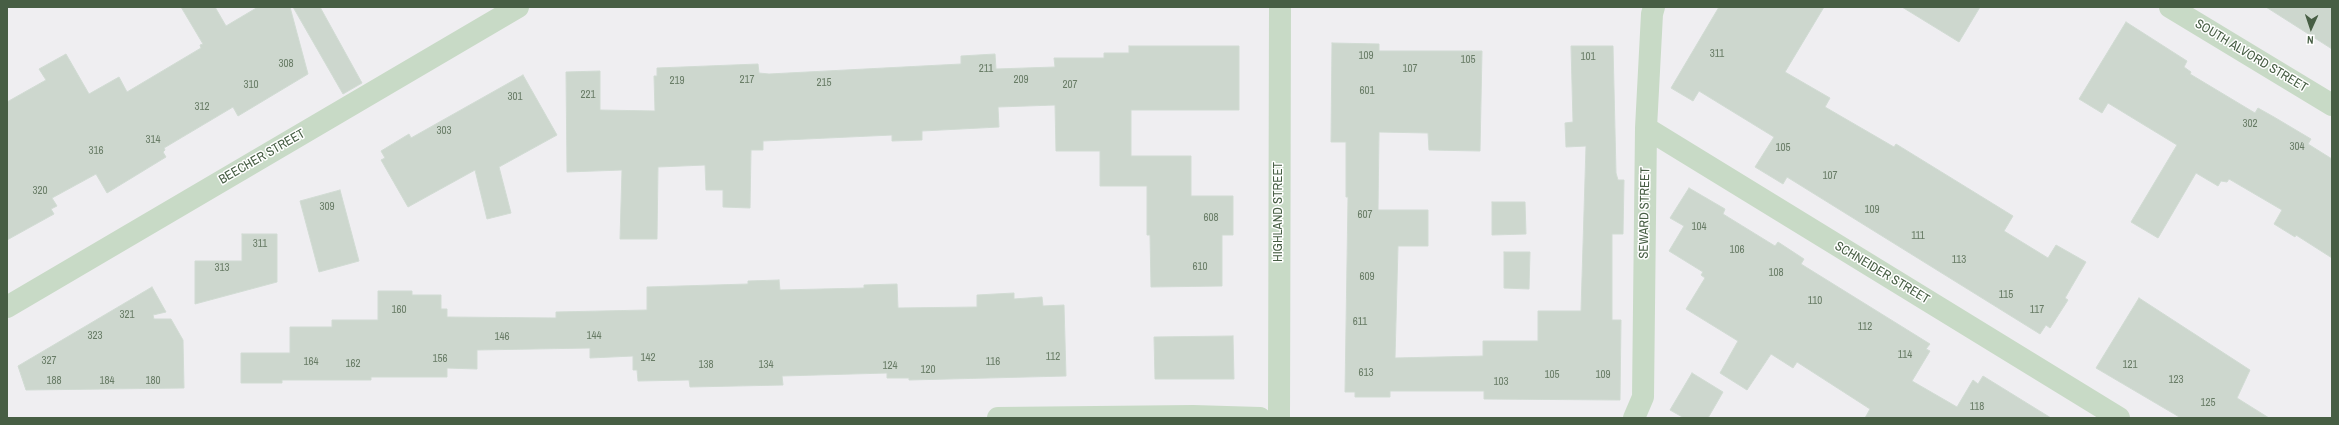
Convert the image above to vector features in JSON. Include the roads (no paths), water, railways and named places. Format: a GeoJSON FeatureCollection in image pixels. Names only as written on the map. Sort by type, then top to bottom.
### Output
{"type":"FeatureCollection","features":[{"type":"Feature","properties":{"kind":"street","name":"BEECHER STREET"},"geometry":{"type":"LineString","coordinates":[[7,307],[518,7]]}},
{"type":"Feature","properties":{"kind":"street","name":"HIGHLAND STREET"},"geometry":{"type":"LineString","coordinates":[[1279,418],[1280,7]]}},
{"type":"Feature","properties":{"kind":"street","name":"SEWARD STREET"},"geometry":{"type":"LineString","coordinates":[[1634,418],[1643,397],[1646,128],[1652,14],[1654,7]]}},
{"type":"Feature","properties":{"kind":"street","name":"SOUTH ALVORD STREET"},"geometry":{"type":"LineString","coordinates":[[2170,7],[2332,105]]}},
{"type":"Feature","properties":{"kind":"street","name":"SCHNEIDER STREET"},"geometry":{"type":"LineString","coordinates":[[1646,128],[2119,418]]}},
{"type":"Feature","properties":{"kind":"street"},"geometry":{"type":"LineString","coordinates":[[998,418],[1193,416],[1260,418]]}}]}
